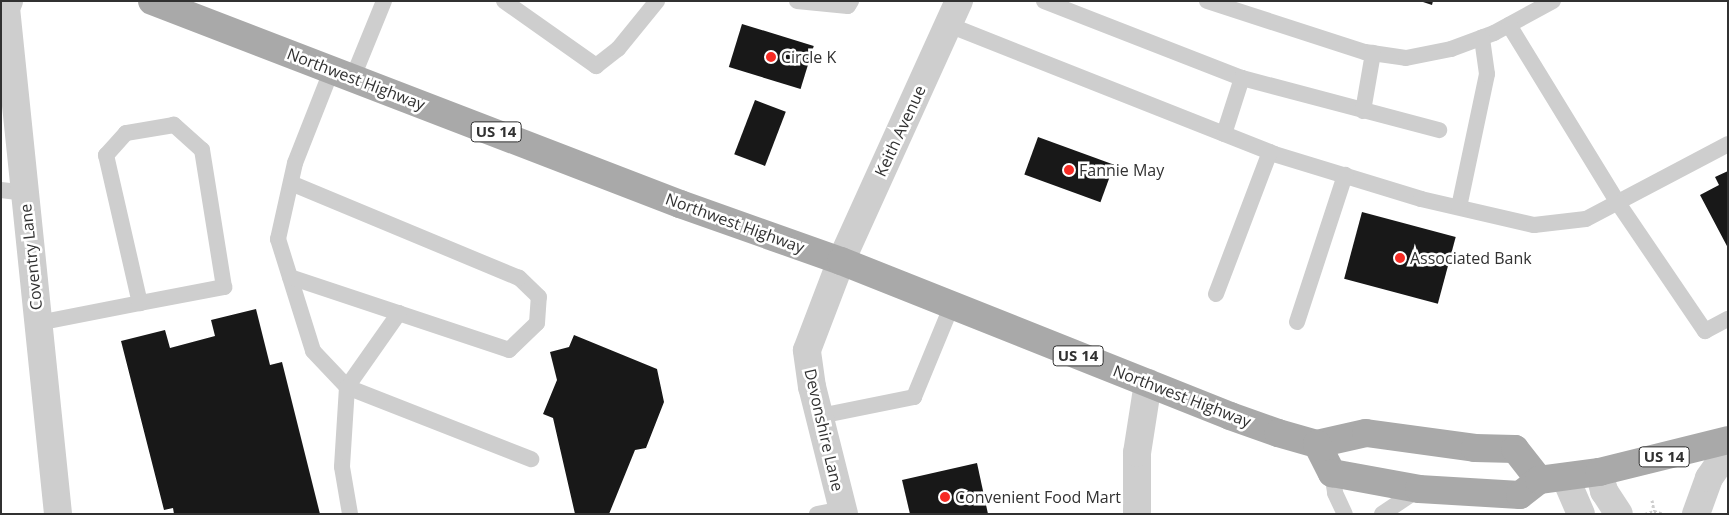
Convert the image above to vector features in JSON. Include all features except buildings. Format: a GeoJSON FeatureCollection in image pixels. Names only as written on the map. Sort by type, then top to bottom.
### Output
{"type":"FeatureCollection","features":[{"type":"Feature","properties":{"kind":"main road","name":"Northwest Highway"},"geometry":{"type":"LineString","coordinates":[[152,1],[680,204],[841,261],[1230,416],[1317,444]]}},
{"type":"Feature","properties":{"kind":"main road"},"geometry":{"type":"LineString","coordinates":[[1332,473],[1317,444],[1366,433],[1475,448],[1515,450],[1552,479]]}},
{"type":"Feature","properties":{"kind":"main road","name":"US 14"},"geometry":{"type":"LineString","coordinates":[[1332,473],[1419,489],[1520,495],[1552,479],[1599,472],[1728,440]]}},
{"type":"Feature","properties":{"kind":"street","name":"Coventry Lane"},"geometry":{"type":"LineString","coordinates":[[8,1],[6,8],[13,192],[38,323],[58,514]]}},
{"type":"Feature","properties":{"kind":"street","name":"Keith Avenue"},"geometry":{"type":"LineString","coordinates":[[841,261],[954,13]]}},
{"type":"Feature","properties":{"kind":"street","name":"Devonshire Lane"},"geometry":{"type":"LineString","coordinates":[[834,512],[820,416],[807,350],[841,261]]}},
{"type":"Feature","properties":{"kind":"street"},"geometry":{"type":"LineString","coordinates":[[1137,514],[1137,452],[1148,384]]}},
{"type":"Feature","properties":{"kind":"street"},"geometry":{"type":"LineString","coordinates":[[1696,514],[1708,478],[1728,451]]}},
{"type":"Feature","properties":{"kind":"street"},"geometry":{"type":"LineString","coordinates":[[1599,472],[1604,491],[1619,514]]}},
{"type":"Feature","properties":{"kind":"street"},"geometry":{"type":"LineString","coordinates":[[1552,479],[1581,514]]}},
{"type":"Feature","properties":{"kind":"lane"},"geometry":{"type":"LineString","coordinates":[[384,1],[295,163],[278,239],[312,351],[347,387],[531,459]]}},
{"type":"Feature","properties":{"kind":"lane"},"geometry":{"type":"LineString","coordinates":[[504,1],[596,66],[618,50],[657,1]]}},
{"type":"Feature","properties":{"kind":"lane"},"geometry":{"type":"LineString","coordinates":[[797,1],[848,6],[851,1]]}},
{"type":"Feature","properties":{"kind":"lane"},"geometry":{"type":"LineString","coordinates":[[1044,1],[1242,78],[1439,130]]}},
{"type":"Feature","properties":{"kind":"lane"},"geometry":{"type":"LineString","coordinates":[[1207,1],[1373,53],[1406,58],[1451,49],[1482,37],[1553,1]]}},
{"type":"Feature","properties":{"kind":"lane"},"geometry":{"type":"LineString","coordinates":[[954,13],[1224,134],[1270,152],[1421,199],[1534,225],[1586,220],[1728,144]]}},
{"type":"Feature","properties":{"kind":"lane"},"geometry":{"type":"LineString","coordinates":[[1508,25],[1618,203],[1706,331],[1728,319]]}},
{"type":"Feature","properties":{"kind":"lane"},"geometry":{"type":"LineString","coordinates":[[1459,207],[1487,74],[1482,37]]}},
{"type":"Feature","properties":{"kind":"lane"},"geometry":{"type":"LineString","coordinates":[[1363,111],[1373,53]]}},
{"type":"Feature","properties":{"kind":"lane"},"geometry":{"type":"LineString","coordinates":[[1224,134],[1242,78]]}},
{"type":"Feature","properties":{"kind":"lane"},"geometry":{"type":"LineString","coordinates":[[38,323],[224,287],[202,150],[174,125],[126,133],[106,155],[140,303]]}},
{"type":"Feature","properties":{"kind":"lane"},"geometry":{"type":"LineString","coordinates":[[1216,294],[1270,152]]}},
{"type":"Feature","properties":{"kind":"lane"},"geometry":{"type":"LineString","coordinates":[[1297,322],[1345,176]]}},
{"type":"Feature","properties":{"kind":"lane"},"geometry":{"type":"LineString","coordinates":[[290,277],[509,350],[537,323],[539,298],[520,278],[291,183]]}},
{"type":"Feature","properties":{"kind":"lane"},"geometry":{"type":"LineString","coordinates":[[820,416],[914,397],[952,305]]}},
{"type":"Feature","properties":{"kind":"lane"},"geometry":{"type":"LineString","coordinates":[[350,514],[342,467],[347,387],[399,313]]}},
{"type":"Feature","properties":{"kind":"lane"},"geometry":{"type":"LineString","coordinates":[[1332,473],[1335,493],[1345,514]]}},
{"type":"Feature","properties":{"kind":"lane"},"geometry":{"type":"LineString","coordinates":[[1382,514],[1419,489]]}},
{"type":"Feature","properties":{"kind":"path"},"geometry":{"type":"LineString","coordinates":[[1652,500],[1654,511]]}},
{"type":"Feature","properties":{"kind":"path"},"geometry":{"type":"LineString","coordinates":[[1645,514],[1654,511],[1664,514]]}},
{"type":"Feature","properties":{"kind":"place","name":"Circle K"},"geometry":{"type":"Point","coordinates":[771,57]}},
{"type":"Feature","properties":{"kind":"place","name":"Fannie May"},"geometry":{"type":"Point","coordinates":[1069,170]}},
{"type":"Feature","properties":{"kind":"place","name":"Associated Bank"},"geometry":{"type":"Point","coordinates":[1400,258]}},
{"type":"Feature","properties":{"kind":"place","name":"Convenient Food Mart"},"geometry":{"type":"Point","coordinates":[945,497]}}]}
